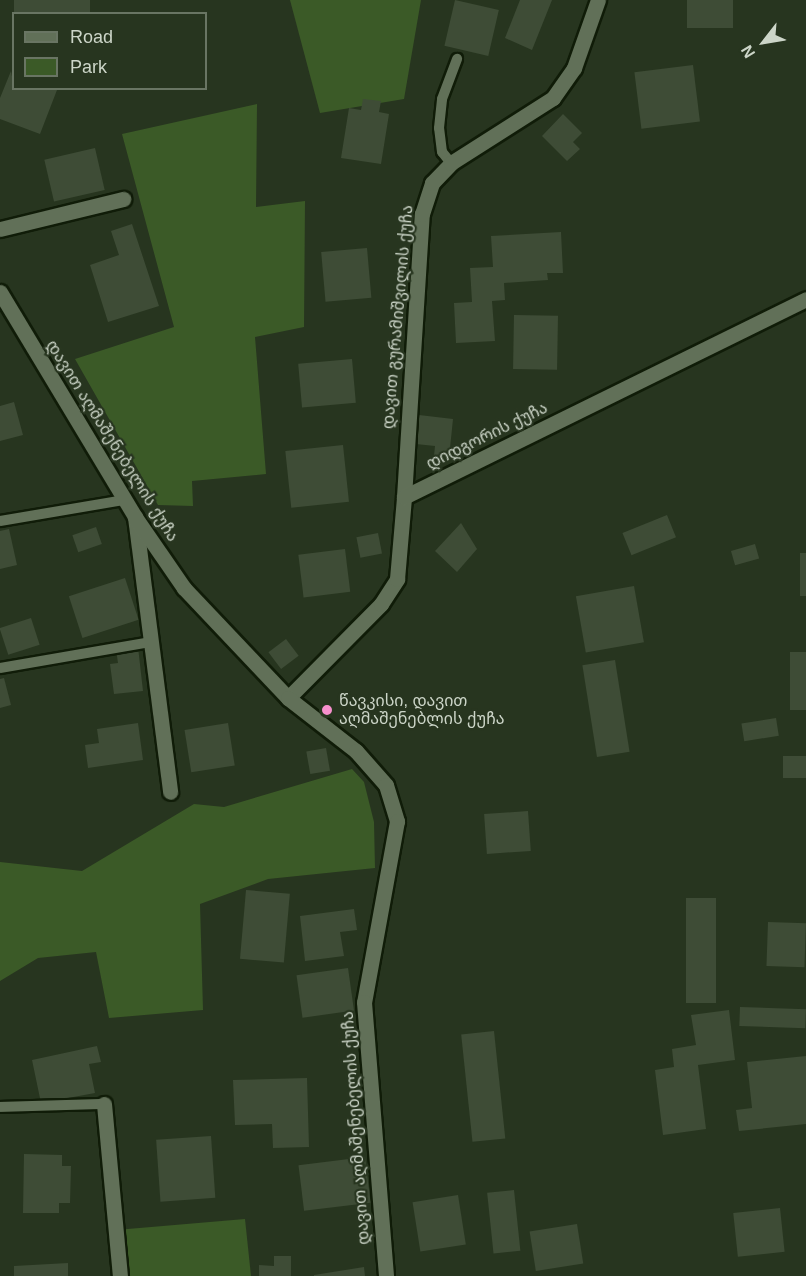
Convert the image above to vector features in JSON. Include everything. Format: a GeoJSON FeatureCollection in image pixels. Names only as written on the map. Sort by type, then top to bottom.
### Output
{"type":"FeatureCollection","features":[{"type":"Feature","properties":{"kind":"street","name":"დავით გურამიშვილის ქუჩა"},"geometry":{"type":"LineString","coordinates":[[404,497],[422,214],[432,183],[451,163],[553,98],[574,68],[598,0]]}},
{"type":"Feature","properties":{"kind":"street"},"geometry":{"type":"LineString","coordinates":[[0,229],[123,199]]}},
{"type":"Feature","properties":{"kind":"street","name":"დავით აღმაშენებელის ქუჩა"},"geometry":{"type":"LineString","coordinates":[[0,292],[124,500],[184,588],[288,698],[356,751],[386,785],[397,821],[364,1002],[386,1276]]}},
{"type":"Feature","properties":{"kind":"street","name":"დიდგორის ქუჩა"},"geometry":{"type":"LineString","coordinates":[[404,497],[806,299]]}},
{"type":"Feature","properties":{"kind":"street"},"geometry":{"type":"LineString","coordinates":[[288,698],[381,604],[397,579],[404,497]]}},
{"type":"Feature","properties":{"kind":"street"},"geometry":{"type":"LineString","coordinates":[[135,517],[170,792]]}},
{"type":"Feature","properties":{"kind":"street"},"geometry":{"type":"LineString","coordinates":[[104,1104],[120,1276]]}},
{"type":"Feature","properties":{"kind":"lane"},"geometry":{"type":"LineString","coordinates":[[451,163],[442,152],[439,128],[442,99],[457,59]]}},
{"type":"Feature","properties":{"kind":"lane"},"geometry":{"type":"LineString","coordinates":[[0,520],[124,500]]}},
{"type":"Feature","properties":{"kind":"lane"},"geometry":{"type":"LineString","coordinates":[[0,668],[151,642]]}},
{"type":"Feature","properties":{"kind":"lane"},"geometry":{"type":"LineString","coordinates":[[0,1107],[104,1104]]}},
{"type":"Feature","properties":{"kind":"green space"},"geometry":{"type":"Polygon","coordinates":[[[290,0],[421,0],[404,99],[320,113],[290,0]]]}},
{"type":"Feature","properties":{"kind":"green space"},"geometry":{"type":"Polygon","coordinates":[[[257,104],[256,207],[305,201],[304,327],[255,337],[266,474],[192,481],[193,506],[158,505],[75,359],[174,327],[122,134],[257,104]]]}},
{"type":"Feature","properties":{"kind":"green space"},"geometry":{"type":"Polygon","coordinates":[[[352,769],[364,782],[374,822],[375,868],[268,879],[200,904],[203,1010],[109,1018],[96,952],[38,958],[0,981],[0,862],[82,871],[194,804],[224,807],[352,769]]]}},
{"type":"Feature","properties":{"kind":"green space"},"geometry":{"type":"Polygon","coordinates":[[[245,1219],[251,1276],[120,1276],[116,1230],[245,1219]]]}},
{"type":"Feature","properties":{"kind":"building"},"geometry":{"type":"Polygon","coordinates":[[[14,0],[90,0],[90,12],[14,12],[14,0]]]}},
{"type":"Feature","properties":{"kind":"building"},"geometry":{"type":"Polygon","coordinates":[[[455,0],[499,10],[488,56],[444,46],[455,0]]]}},
{"type":"Feature","properties":{"kind":"building"},"geometry":{"type":"Polygon","coordinates":[[[520,0],[552,0],[532,50],[505,38],[520,0]]]}},
{"type":"Feature","properties":{"kind":"building"},"geometry":{"type":"Polygon","coordinates":[[[687,0],[733,0],[733,28],[687,28],[687,0]]]}},
{"type":"Feature","properties":{"kind":"building"},"geometry":{"type":"Polygon","coordinates":[[[693,65],[700,122],[641,129],[634,72],[693,65]]]}},
{"type":"Feature","properties":{"kind":"building"},"geometry":{"type":"Polygon","coordinates":[[[11,71],[12,90],[57,90],[40,134],[0,119],[0,98],[11,71]]]}},
{"type":"Feature","properties":{"kind":"building"},"geometry":{"type":"Polygon","coordinates":[[[363,99],[381,101],[379,112],[389,114],[381,164],[341,158],[349,108],[361,110],[363,99]]]}},
{"type":"Feature","properties":{"kind":"building"},"geometry":{"type":"Polygon","coordinates":[[[563,114],[582,133],[573,142],[580,149],[567,161],[542,136],[563,114]]]}},
{"type":"Feature","properties":{"kind":"building"},"geometry":{"type":"Polygon","coordinates":[[[95,148],[105,190],[54,202],[44,160],[95,148]]]}},
{"type":"Feature","properties":{"kind":"building"},"geometry":{"type":"Polygon","coordinates":[[[132,224],[159,306],[108,322],[90,265],[119,255],[111,231],[132,224]]]}},
{"type":"Feature","properties":{"kind":"building"},"geometry":{"type":"Polygon","coordinates":[[[561,232],[563,273],[547,273],[548,280],[504,283],[505,300],[492,301],[495,341],[456,343],[454,303],[472,302],[470,268],[493,267],[491,236],[561,232]]]}},
{"type":"Feature","properties":{"kind":"building"},"geometry":{"type":"Polygon","coordinates":[[[367,248],[371,298],[326,302],[321,252],[367,248]]]}},
{"type":"Feature","properties":{"kind":"building"},"geometry":{"type":"Polygon","coordinates":[[[514,315],[558,316],[557,370],[513,369],[514,315]]]}},
{"type":"Feature","properties":{"kind":"building"},"geometry":{"type":"Polygon","coordinates":[[[352,359],[356,403],[302,408],[298,364],[352,359]]]}},
{"type":"Feature","properties":{"kind":"building"},"geometry":{"type":"Polygon","coordinates":[[[14,402],[23,435],[0,441],[0,406],[14,402]]]}},
{"type":"Feature","properties":{"kind":"building"},"geometry":{"type":"Polygon","coordinates":[[[419,415],[453,419],[449,458],[434,456],[435,446],[416,444],[419,415]]]}},
{"type":"Feature","properties":{"kind":"building"},"geometry":{"type":"Polygon","coordinates":[[[343,445],[349,502],[291,508],[285,451],[343,445]]]}},
{"type":"Feature","properties":{"kind":"building"},"geometry":{"type":"Polygon","coordinates":[[[667,515],[676,537],[631,555],[622,533],[667,515]]]}},
{"type":"Feature","properties":{"kind":"building"},"geometry":{"type":"Polygon","coordinates":[[[461,523],[477,549],[457,572],[435,551],[461,523]]]}},
{"type":"Feature","properties":{"kind":"building"},"geometry":{"type":"Polygon","coordinates":[[[96,527],[102,544],[78,552],[72,535],[96,527]]]}},
{"type":"Feature","properties":{"kind":"building"},"geometry":{"type":"Polygon","coordinates":[[[9,529],[17,565],[0,569],[0,531],[9,529]]]}},
{"type":"Feature","properties":{"kind":"building"},"geometry":{"type":"Polygon","coordinates":[[[378,533],[382,554],[360,558],[356,537],[378,533]]]}},
{"type":"Feature","properties":{"kind":"building"},"geometry":{"type":"Polygon","coordinates":[[[755,544],[759,558],[735,565],[731,551],[755,544]]]}},
{"type":"Feature","properties":{"kind":"building"},"geometry":{"type":"Polygon","coordinates":[[[345,549],[350,592],[304,597],[298,555],[345,549]]]}},
{"type":"Feature","properties":{"kind":"building"},"geometry":{"type":"Polygon","coordinates":[[[800,553],[806,553],[806,596],[800,596],[800,553]]]}},
{"type":"Feature","properties":{"kind":"building"},"geometry":{"type":"Polygon","coordinates":[[[125,578],[139,620],[82,638],[69,596],[125,578]]]}},
{"type":"Feature","properties":{"kind":"building"},"geometry":{"type":"Polygon","coordinates":[[[634,586],[644,642],[586,652],[576,596],[634,586]]]}},
{"type":"Feature","properties":{"kind":"building"},"geometry":{"type":"Polygon","coordinates":[[[31,618],[40,645],[8,655],[0,628],[31,618]]]}},
{"type":"Feature","properties":{"kind":"building"},"geometry":{"type":"Polygon","coordinates":[[[286,639],[299,656],[281,669],[268,652],[286,639]]]}},
{"type":"Feature","properties":{"kind":"building"},"geometry":{"type":"Polygon","coordinates":[[[138,647],[143,691],[114,694],[110,664],[118,663],[116,649],[138,647]]]}},
{"type":"Feature","properties":{"kind":"building"},"geometry":{"type":"Polygon","coordinates":[[[790,652],[806,652],[806,710],[790,710],[790,652]]]}},
{"type":"Feature","properties":{"kind":"building"},"geometry":{"type":"Polygon","coordinates":[[[615,660],[630,752],[597,757],[582,665],[615,660]]]}},
{"type":"Feature","properties":{"kind":"building"},"geometry":{"type":"Polygon","coordinates":[[[4,678],[11,705],[0,708],[0,679],[4,678]]]}},
{"type":"Feature","properties":{"kind":"building"},"geometry":{"type":"Polygon","coordinates":[[[776,718],[779,736],[744,741],[741,723],[776,718]]]}},
{"type":"Feature","properties":{"kind":"building"},"geometry":{"type":"Polygon","coordinates":[[[138,723],[143,760],[88,768],[85,745],[99,743],[97,729],[138,723]]]}},
{"type":"Feature","properties":{"kind":"building"},"geometry":{"type":"Polygon","coordinates":[[[228,723],[235,765],[191,772],[185,730],[228,723]]]}},
{"type":"Feature","properties":{"kind":"building"},"geometry":{"type":"Polygon","coordinates":[[[326,748],[330,771],[310,774],[306,751],[326,748]]]}},
{"type":"Feature","properties":{"kind":"building"},"geometry":{"type":"Polygon","coordinates":[[[783,756],[806,756],[806,778],[783,778],[783,756]]]}},
{"type":"Feature","properties":{"kind":"building"},"geometry":{"type":"Polygon","coordinates":[[[528,811],[531,851],[487,854],[484,814],[528,811]]]}},
{"type":"Feature","properties":{"kind":"building"},"geometry":{"type":"Polygon","coordinates":[[[246,890],[290,894],[284,963],[240,959],[246,890]]]}},
{"type":"Feature","properties":{"kind":"building"},"geometry":{"type":"Polygon","coordinates":[[[686,898],[716,898],[716,1003],[686,1003],[686,898]]]}},
{"type":"Feature","properties":{"kind":"building"},"geometry":{"type":"Polygon","coordinates":[[[354,909],[357,930],[340,932],[344,956],[305,961],[300,916],[354,909]]]}},
{"type":"Feature","properties":{"kind":"building"},"geometry":{"type":"Polygon","coordinates":[[[768,922],[806,923],[804,967],[766,966],[768,922]]]}},
{"type":"Feature","properties":{"kind":"building"},"geometry":{"type":"Polygon","coordinates":[[[348,968],[354,1011],[302,1018],[297,975],[348,968]]]}},
{"type":"Feature","properties":{"kind":"building"},"geometry":{"type":"Polygon","coordinates":[[[740,1007],[806,1009],[805,1028],[739,1026],[740,1007]]]}},
{"type":"Feature","properties":{"kind":"building"},"geometry":{"type":"Polygon","coordinates":[[[729,1010],[735,1060],[698,1065],[706,1129],[663,1135],[655,1070],[674,1067],[672,1049],[696,1045],[691,1015],[729,1010]]]}},
{"type":"Feature","properties":{"kind":"building"},"geometry":{"type":"Polygon","coordinates":[[[494,1031],[505,1138],[472,1142],[461,1034],[494,1031]]]}},
{"type":"Feature","properties":{"kind":"building"},"geometry":{"type":"Polygon","coordinates":[[[97,1046],[101,1062],[89,1064],[95,1093],[41,1103],[32,1060],[97,1046]]]}},
{"type":"Feature","properties":{"kind":"building"},"geometry":{"type":"Polygon","coordinates":[[[806,1056],[806,1124],[739,1131],[736,1110],[752,1108],[747,1062],[806,1056]]]}},
{"type":"Feature","properties":{"kind":"building"},"geometry":{"type":"Polygon","coordinates":[[[307,1078],[309,1147],[273,1148],[272,1124],[235,1125],[233,1080],[307,1078]]]}},
{"type":"Feature","properties":{"kind":"building"},"geometry":{"type":"Polygon","coordinates":[[[211,1136],[215,1198],[160,1202],[156,1140],[211,1136]]]}},
{"type":"Feature","properties":{"kind":"building"},"geometry":{"type":"Polygon","coordinates":[[[24,1154],[62,1155],[62,1166],[71,1166],[70,1203],[59,1203],[59,1213],[23,1213],[24,1154]]]}},
{"type":"Feature","properties":{"kind":"building"},"geometry":{"type":"Polygon","coordinates":[[[365,1157],[371,1203],[304,1211],[298,1165],[365,1157]]]}},
{"type":"Feature","properties":{"kind":"building"},"geometry":{"type":"Polygon","coordinates":[[[514,1190],[520,1251],[494,1253],[487,1193],[514,1190]]]}},
{"type":"Feature","properties":{"kind":"building"},"geometry":{"type":"Polygon","coordinates":[[[458,1195],[466,1244],[420,1252],[413,1202],[458,1195]]]}},
{"type":"Feature","properties":{"kind":"building"},"geometry":{"type":"Polygon","coordinates":[[[780,1208],[785,1252],[738,1257],[733,1213],[780,1208]]]}},
{"type":"Feature","properties":{"kind":"building"},"geometry":{"type":"Polygon","coordinates":[[[577,1224],[583,1264],[536,1271],[530,1232],[577,1224]]]}},
{"type":"Feature","properties":{"kind":"building"},"geometry":{"type":"Polygon","coordinates":[[[274,1256],[291,1256],[291,1276],[259,1276],[259,1265],[274,1266],[274,1256]]]}},
{"type":"Feature","properties":{"kind":"building"},"geometry":{"type":"Polygon","coordinates":[[[68,1263],[68,1276],[14,1276],[14,1266],[68,1263]]]}},
{"type":"Feature","properties":{"kind":"building"},"geometry":{"type":"Polygon","coordinates":[[[364,1267],[365,1276],[314,1276],[314,1275],[364,1267]]]}},
{"type":"Feature","properties":{"kind":"place","name":"წავკისი, დავით აღმაშენებლის ქუჩა"},"geometry":{"type":"Point","coordinates":[327,710]}}]}
